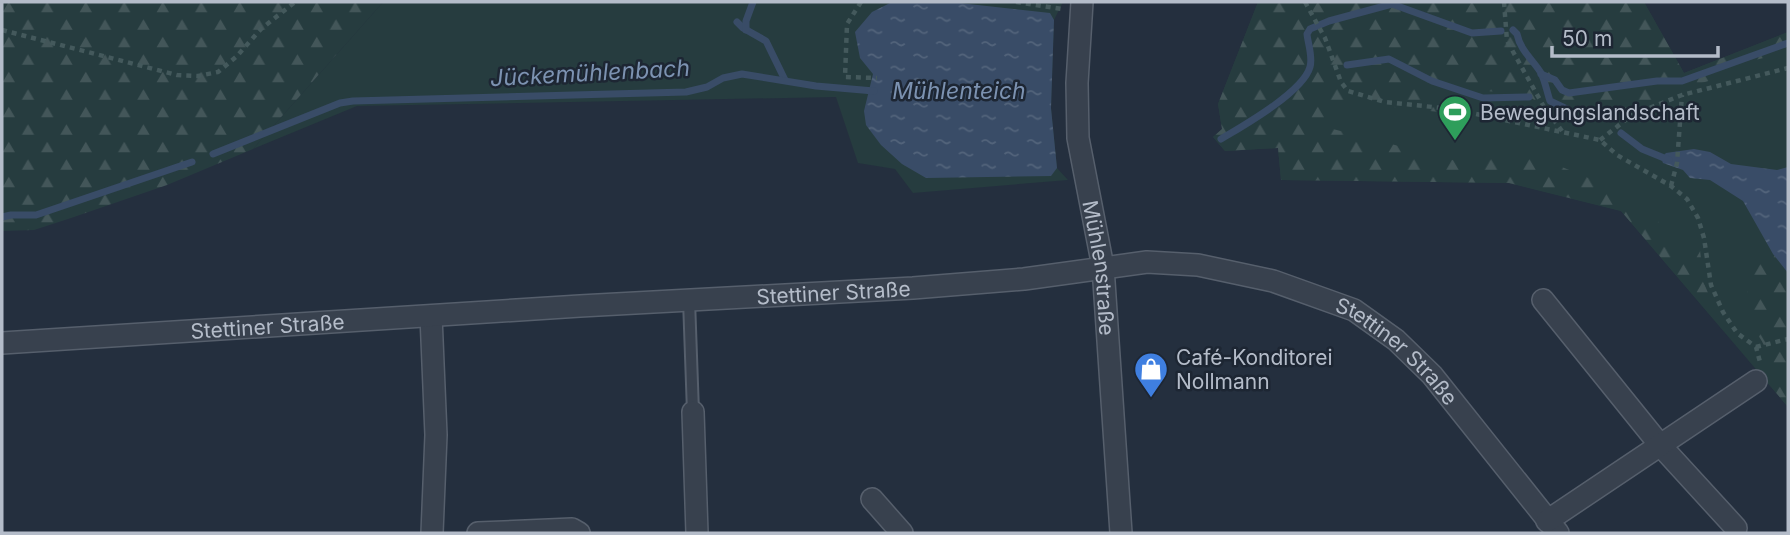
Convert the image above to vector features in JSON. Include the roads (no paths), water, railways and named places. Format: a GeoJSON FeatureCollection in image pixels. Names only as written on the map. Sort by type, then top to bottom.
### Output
{"type":"FeatureCollection","features":[{"type":"Feature","properties":{"kind":"street","name":"Mühlenstraße"},"geometry":{"type":"LineString","coordinates":[[1081,7],[1077,83],[1078,138],[1103,267],[1121,533]]}},
{"type":"Feature","properties":{"kind":"street","name":"Stettiner Straße"},"geometry":{"type":"LineString","coordinates":[[2,343],[1024,279],[1147,262],[1198,265],[1273,281],[1354,310],[1396,340],[1432,375],[1552,527]]}},
{"type":"Feature","properties":{"kind":"street"},"geometry":{"type":"LineString","coordinates":[[1543,300],[1660,445],[1736,528]]}},
{"type":"Feature","properties":{"kind":"street"},"geometry":{"type":"LineString","coordinates":[[431,316],[436,435],[432,533]]}},
{"type":"Feature","properties":{"kind":"street"},"geometry":{"type":"LineString","coordinates":[[1552,527],[1660,445],[1756,382]]}},
{"type":"Feature","properties":{"kind":"street"},"geometry":{"type":"LineString","coordinates":[[692,412],[697,533]]}},
{"type":"Feature","properties":{"kind":"street"},"geometry":{"type":"LineString","coordinates":[[872,499],[902,533]]}},
{"type":"Feature","properties":{"kind":"street"},"geometry":{"type":"LineString","coordinates":[[478,533],[572,529],[579,533]]}},
{"type":"Feature","properties":{"kind":"lane"},"geometry":{"type":"LineString","coordinates":[[688,300],[692,412]]}},
{"type":"Feature","properties":{"kind":"water","name":"Mühlenteich"},"geometry":{"type":"Polygon","coordinates":[[[892,2],[951,2],[1050,13],[1054,20],[1051,108],[1057,168],[1051,176],[926,178],[902,164],[881,145],[866,125],[864,111],[873,74],[860,58],[855,32],[872,12],[892,2]]]}},
{"type":"Feature","properties":{"kind":"water"},"geometry":{"type":"Polygon","coordinates":[[[1694,149],[1710,152],[1731,164],[1777,170],[1788,167],[1788,273],[1773,254],[1743,201],[1710,180],[1690,178],[1683,170],[1663,163],[1661,158],[1666,153],[1694,149]]]}},
{"type":"Feature","properties":{"kind":"waterway"},"geometry":{"type":"LineString","coordinates":[[746,30],[746,21],[753,2]]}},
{"type":"Feature","properties":{"kind":"waterway","name":"Jückemühlenbach"},"geometry":{"type":"LineString","coordinates":[[1221,139],[1271,108],[1296,87],[1305,77],[1311,63],[1307,34],[1310,29],[1329,21],[1392,4],[1472,33],[1501,31]]}},
{"type":"Feature","properties":{"kind":"waterway"},"geometry":{"type":"LineString","coordinates":[[737,22],[766,41],[785,80]]}},
{"type":"Feature","properties":{"kind":"waterway","name":"Jückemühlenbach"},"geometry":{"type":"LineString","coordinates":[[1513,30],[1541,73],[1550,101],[1569,110]]}},
{"type":"Feature","properties":{"kind":"waterway","name":"Jückemühlenbach"},"geometry":{"type":"LineString","coordinates":[[1541,74],[1555,80],[1562,90],[1569,93],[1657,81],[1682,81],[1788,43]]}},
{"type":"Feature","properties":{"kind":"waterway","name":"Jückemühlenbach"},"geometry":{"type":"LineString","coordinates":[[1347,65],[1389,59],[1432,81],[1483,98],[1529,97]]}},
{"type":"Feature","properties":{"kind":"waterway","name":"Jückemühlenbach"},"geometry":{"type":"LineString","coordinates":[[213,154],[340,103],[353,101],[686,92],[742,74],[816,86],[874,91]]}},
{"type":"Feature","properties":{"kind":"waterway","name":"Jückemühlenbach"},"geometry":{"type":"LineString","coordinates":[[1621,133],[1642,149],[1669,160]]}},
{"type":"Feature","properties":{"kind":"waterway","name":"Jückemühlenbach"},"geometry":{"type":"LineString","coordinates":[[2,217],[36,215],[192,162]]}},
{"type":"Feature","properties":{"kind":"place","name":"Bewegungslandschaft"},"geometry":{"type":"Point","coordinates":[1455,142]}},
{"type":"Feature","properties":{"kind":"place","name":"Café-Konditorei Nollmann"},"geometry":{"type":"Point","coordinates":[1151,399]}}]}
